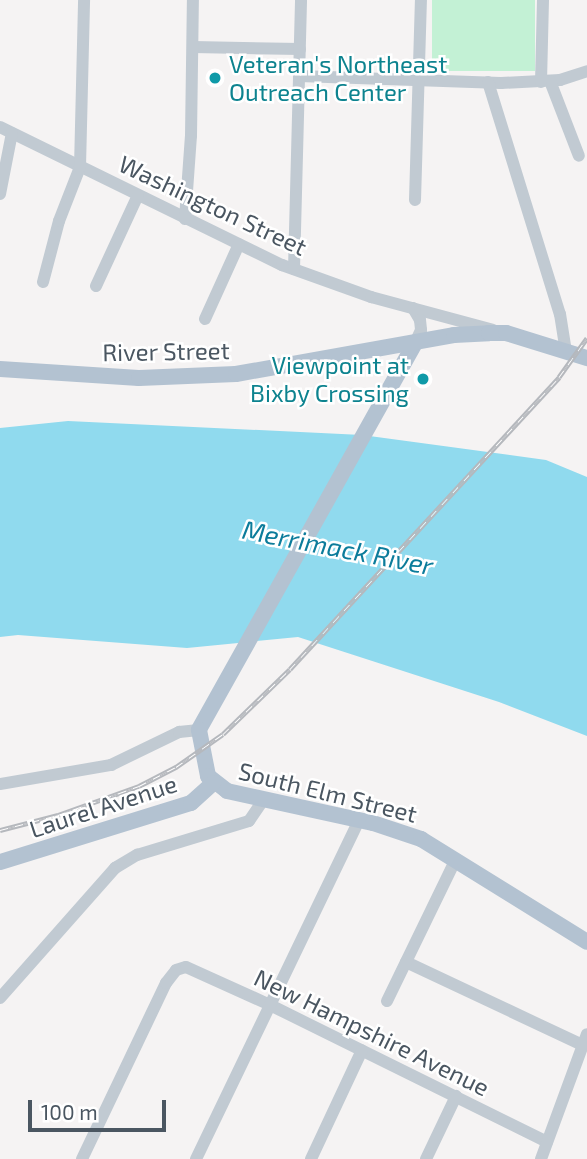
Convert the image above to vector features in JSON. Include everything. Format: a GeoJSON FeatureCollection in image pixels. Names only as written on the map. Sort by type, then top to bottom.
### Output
{"type":"FeatureCollection","features":[{"type":"Feature","properties":{"kind":"main road","name":"Washington Street"},"geometry":{"type":"LineString","coordinates":[[415,343],[473,333],[506,333],[587,358]]}},
{"type":"Feature","properties":{"kind":"main road","name":"River Street"},"geometry":{"type":"LineString","coordinates":[[0,369],[173,377],[236,374],[415,343]]}},
{"type":"Feature","properties":{"kind":"main road"},"geometry":{"type":"LineString","coordinates":[[202,725],[415,343]]}},
{"type":"Feature","properties":{"kind":"main road"},"geometry":{"type":"LineString","coordinates":[[371,350],[388,361],[396,375]]}},
{"type":"Feature","properties":{"kind":"main road","name":"South Elm Street"},"geometry":{"type":"LineString","coordinates":[[202,725],[208,776],[227,791],[359,820],[421,839],[587,942]]}},
{"type":"Feature","properties":{"kind":"main road","name":"Laurel Avenue"},"geometry":{"type":"LineString","coordinates":[[0,862],[191,803],[214,783]]}},
{"type":"Feature","properties":{"kind":"street"},"geometry":{"type":"LineString","coordinates":[[43,282],[59,221],[80,166],[84,0]]}},
{"type":"Feature","properties":{"kind":"street"},"geometry":{"type":"LineString","coordinates":[[185,219],[193,0]]}},
{"type":"Feature","properties":{"kind":"street"},"geometry":{"type":"LineString","coordinates":[[294,269],[301,0]]}},
{"type":"Feature","properties":{"kind":"street"},"geometry":{"type":"LineString","coordinates":[[415,200],[421,0]]}},
{"type":"Feature","properties":{"kind":"street"},"geometry":{"type":"LineString","coordinates":[[543,0],[545,82],[579,156]]}},
{"type":"Feature","properties":{"kind":"street"},"geometry":{"type":"LineString","coordinates":[[193,47],[300,49]]}},
{"type":"Feature","properties":{"kind":"street"},"geometry":{"type":"LineString","coordinates":[[299,76],[545,82],[587,71]]}},
{"type":"Feature","properties":{"kind":"street"},"geometry":{"type":"LineString","coordinates":[[488,82],[560,314],[566,351]]}},
{"type":"Feature","properties":{"kind":"street"},"geometry":{"type":"LineString","coordinates":[[0,194],[6,130]]}},
{"type":"Feature","properties":{"kind":"street","name":"Washington Street"},"geometry":{"type":"LineString","coordinates":[[6,130],[185,219],[294,269],[413,308],[506,333]]}},
{"type":"Feature","properties":{"kind":"street"},"geometry":{"type":"LineString","coordinates":[[96,286],[138,195]]}},
{"type":"Feature","properties":{"kind":"street"},"geometry":{"type":"LineString","coordinates":[[205,319],[239,244]]}},
{"type":"Feature","properties":{"kind":"street"},"geometry":{"type":"LineString","coordinates":[[413,308],[420,320],[421,330],[415,343]]}},
{"type":"Feature","properties":{"kind":"street"},"geometry":{"type":"LineString","coordinates":[[0,783],[111,765],[179,732],[202,725]]}},
{"type":"Feature","properties":{"kind":"street"},"geometry":{"type":"LineString","coordinates":[[0,998],[115,868],[137,855],[249,821],[263,800]]}},
{"type":"Feature","properties":{"kind":"street"},"geometry":{"type":"LineString","coordinates":[[196,1159],[359,820]]}},
{"type":"Feature","properties":{"kind":"street"},"geometry":{"type":"LineString","coordinates":[[387,1001],[456,859]]}},
{"type":"Feature","properties":{"kind":"street"},"geometry":{"type":"LineString","coordinates":[[406,962],[584,1039],[541,1159]]}},
{"type":"Feature","properties":{"kind":"street","name":"New Hampshire Avenue"},"geometry":{"type":"LineString","coordinates":[[82,1159],[166,983],[176,970],[186,967],[270,1005],[547,1142]]}},
{"type":"Feature","properties":{"kind":"street"},"geometry":{"type":"LineString","coordinates":[[311,1159],[362,1050]]}},
{"type":"Feature","properties":{"kind":"street"},"geometry":{"type":"LineString","coordinates":[[426,1159],[456,1096]]}},
{"type":"Feature","properties":{"kind":"green space"},"geometry":{"type":"Polygon","coordinates":[[[432,0],[535,0],[535,71],[432,71],[432,0]]]}},
{"type":"Feature","properties":{"kind":"water","name":"Merrimack River"},"geometry":{"type":"Polygon","coordinates":[[[68,421],[362,435],[546,460],[587,477],[587,736],[499,702],[298,637],[187,648],[18,635],[0,637],[0,428],[68,421]]]}},
{"type":"Feature","properties":{"kind":"railway"},"geometry":{"type":"LineString","coordinates":[[0,830],[58,815],[139,786],[176,767],[223,734],[290,669],[559,377],[587,338]]}},
{"type":"Feature","properties":{"kind":"place","name":"Veteran's Northeast Outreach Center"},"geometry":{"type":"Point","coordinates":[215,78]}},
{"type":"Feature","properties":{"kind":"place","name":"Viewpoint at Bixby Crossing"},"geometry":{"type":"Point","coordinates":[423,379]}}]}
